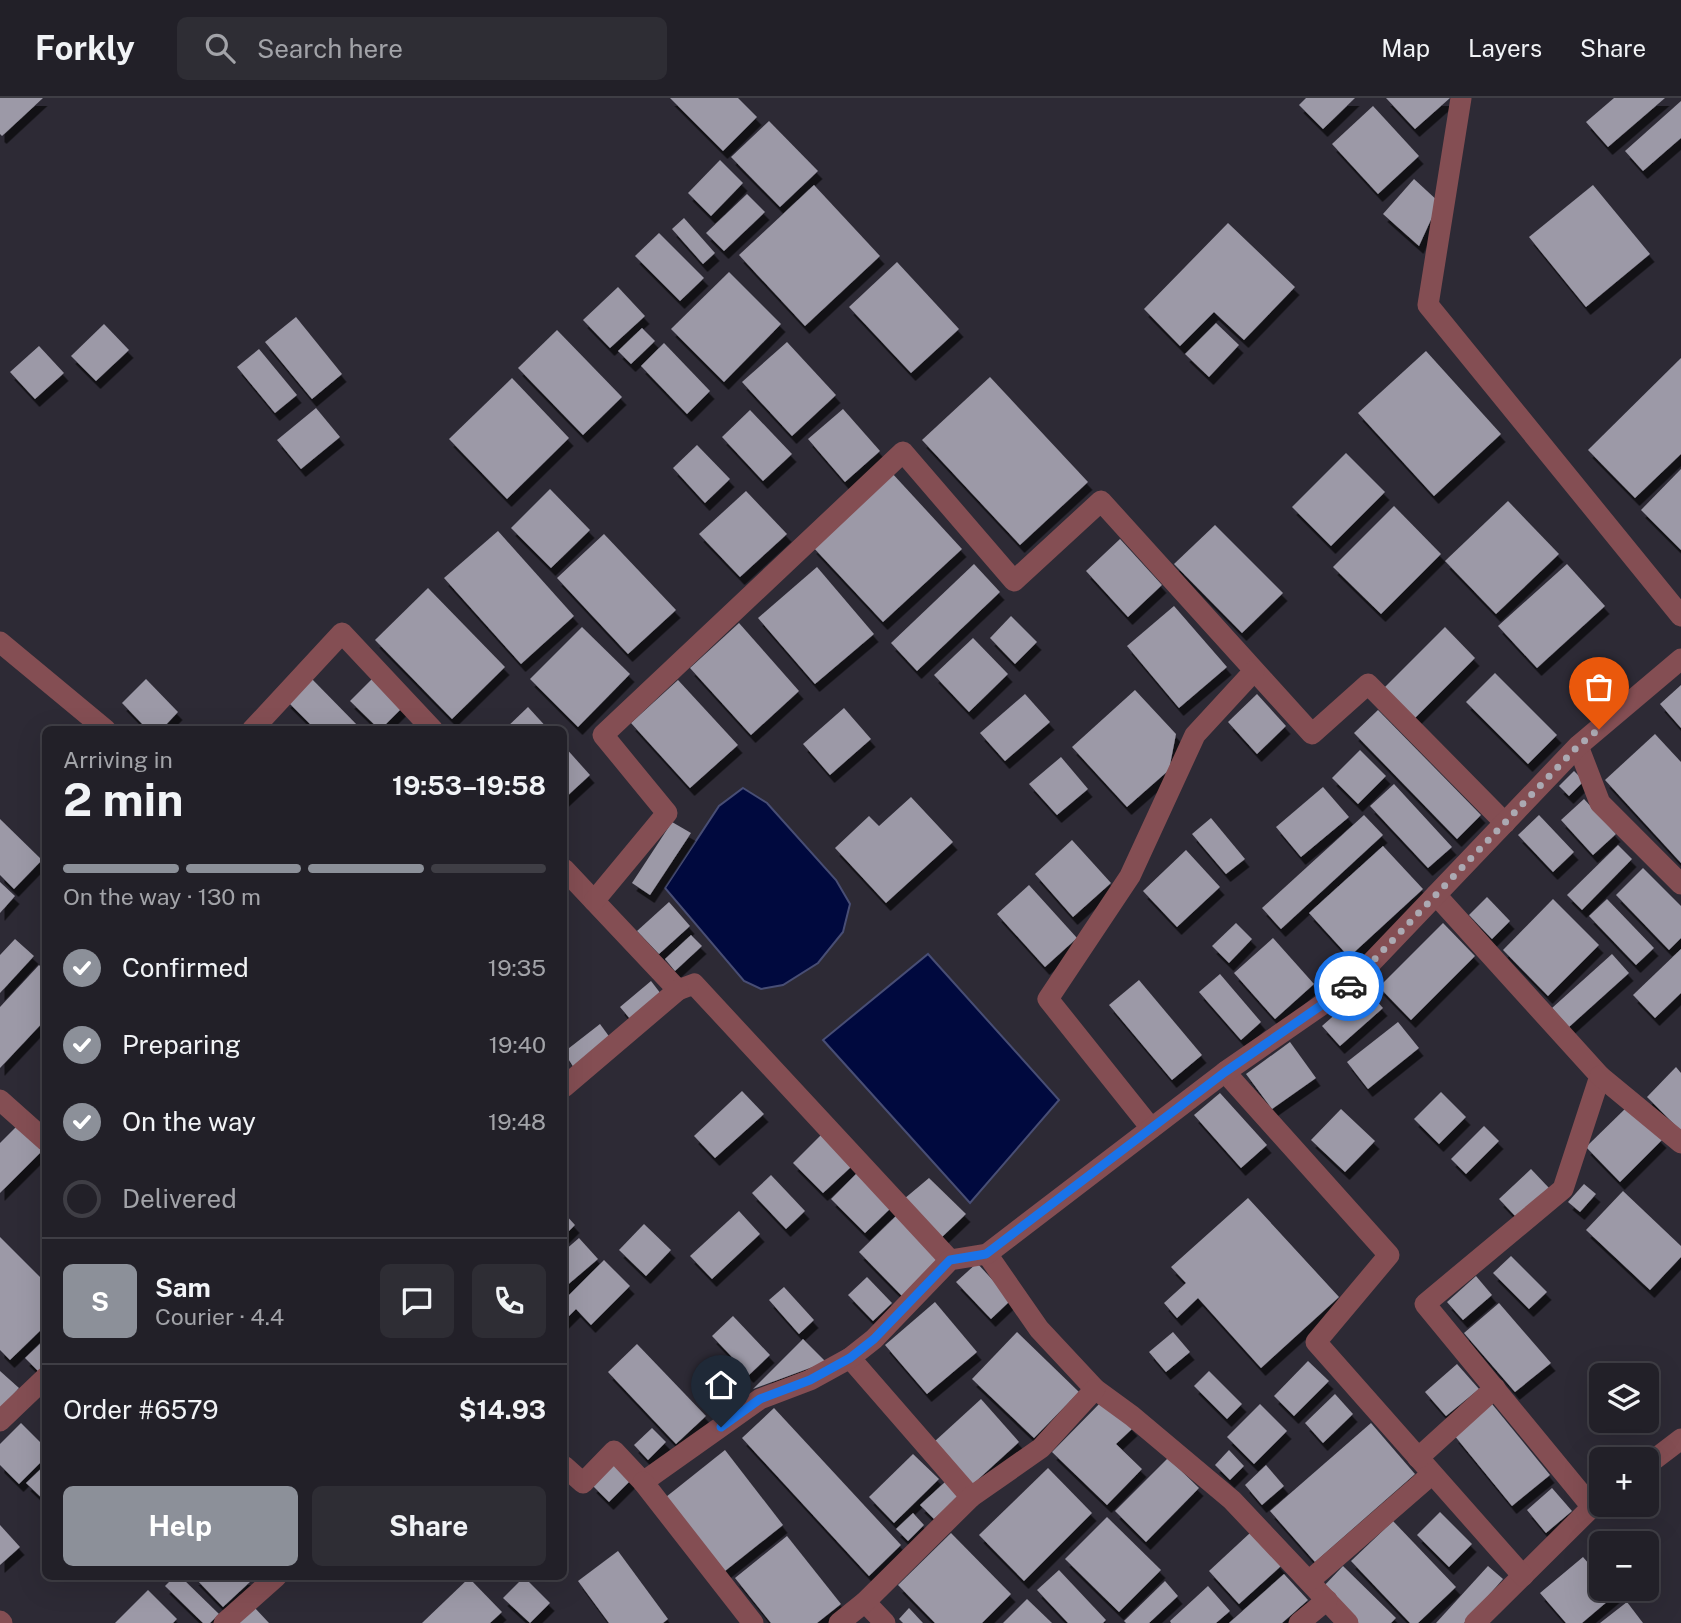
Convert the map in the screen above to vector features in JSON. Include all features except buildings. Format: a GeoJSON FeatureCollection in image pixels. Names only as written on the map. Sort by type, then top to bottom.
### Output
{"type":"FeatureCollection","features":[{"type":"Feature","properties":{"kind":"street"},"geometry":{"type":"LineString","coordinates":[[1461,98],[1428,305],[1681,616]]}},
{"type":"Feature","properties":{"kind":"street"},"geometry":{"type":"LineString","coordinates":[[594,901],[667,813],[603,734],[903,452],[1014,581],[1101,501],[1312,734],[1368,684],[1505,823]]}},
{"type":"Feature","properties":{"kind":"street"},"geometry":{"type":"LineString","coordinates":[[256,726],[342,633],[429,726]]}},
{"type":"Feature","properties":{"kind":"street"},"geometry":{"type":"LineString","coordinates":[[0,642],[101,726]]}},
{"type":"Feature","properties":{"kind":"street"},"geometry":{"type":"LineString","coordinates":[[643,1482],[760,1399],[810,1380],[850,1358],[874,1339],[950,1260],[986,1254],[1225,1072],[1349,986],[1578,746],[1681,659]]}},
{"type":"Feature","properties":{"kind":"street"},"geometry":{"type":"LineString","coordinates":[[1151,1128],[1048,999],[1130,876],[1195,735],[1254,671]]}},
{"type":"Feature","properties":{"kind":"street"},"geometry":{"type":"LineString","coordinates":[[1578,746],[1600,803],[1681,884]]}},
{"type":"Feature","properties":{"kind":"street"},"geometry":{"type":"LineString","coordinates":[[567,872],[678,990]]}},
{"type":"Feature","properties":{"kind":"street"},"geometry":{"type":"LineString","coordinates":[[1436,895],[1601,1076],[1681,1143]]}},
{"type":"Feature","properties":{"kind":"street"},"geometry":{"type":"LineString","coordinates":[[567,1084],[678,990],[694,984],[950,1260]]}},
{"type":"Feature","properties":{"kind":"street"},"geometry":{"type":"LineString","coordinates":[[1225,1072],[1389,1255],[1316,1342],[1522,1576]]}},
{"type":"Feature","properties":{"kind":"street"},"geometry":{"type":"LineString","coordinates":[[1589,1494],[1494,1388],[1425,1304],[1563,1189],[1601,1076]]}},
{"type":"Feature","properties":{"kind":"street"},"geometry":{"type":"LineString","coordinates":[[0,1100],[42,1137]]}},
{"type":"Feature","properties":{"kind":"street"},"geometry":{"type":"LineString","coordinates":[[986,1254],[1039,1329],[1094,1389],[1132,1416],[1232,1500],[1348,1623]]}},
{"type":"Feature","properties":{"kind":"street"},"geometry":{"type":"LineString","coordinates":[[850,1358],[971,1497]]}},
{"type":"Feature","properties":{"kind":"street"},"geometry":{"type":"LineString","coordinates":[[0,1421],[42,1381]]}},
{"type":"Feature","properties":{"kind":"street"},"geometry":{"type":"LineString","coordinates":[[1309,1581],[1425,1466],[1494,1388]]}},
{"type":"Feature","properties":{"kind":"street"},"geometry":{"type":"LineString","coordinates":[[839,1623],[865,1602],[971,1497],[1041,1448],[1094,1389]]}},
{"type":"Feature","properties":{"kind":"street"},"geometry":{"type":"LineString","coordinates":[[1659,1456],[1681,1439]]}},
{"type":"Feature","properties":{"kind":"street"},"geometry":{"type":"LineString","coordinates":[[567,1469],[583,1483],[614,1451],[643,1482],[753,1623]]}},
{"type":"Feature","properties":{"kind":"street"},"geometry":{"type":"LineString","coordinates":[[1475,1623],[1589,1511]]}},
{"type":"Feature","properties":{"kind":"street"},"geometry":{"type":"LineString","coordinates":[[224,1623],[273,1580]]}},
{"type":"Feature","properties":{"kind":"street"},"geometry":{"type":"LineString","coordinates":[[1299,1623],[1327,1600]]}},
{"type":"Feature","properties":{"kind":"street"},"geometry":{"type":"LineString","coordinates":[[865,1602],[885,1623]]}},
{"type":"Feature","properties":{"kind":"shaded area"},"geometry":{"type":"Polygon","coordinates":[[[743,788],[767,803],[836,880],[850,904],[843,932],[818,963],[783,985],[761,989],[744,981],[665,888],[719,806],[743,788]]]}},
{"type":"Feature","properties":{"kind":"shaded area"},"geometry":{"type":"Polygon","coordinates":[[[928,954],[1059,1100],[970,1203],[823,1040],[928,954]]]}},
{"type":"Feature","properties":{"kind":"way so far"},"geometry":{"type":"LineString","coordinates":[[1349,986],[1578,746],[1599,729]]}},
{"type":"Feature","properties":{"kind":"route"},"geometry":{"type":"LineString","coordinates":[[721,1427],[760,1399],[810,1380],[850,1358],[874,1339],[950,1260],[986,1254],[1225,1072],[1349,986]]}}]}
